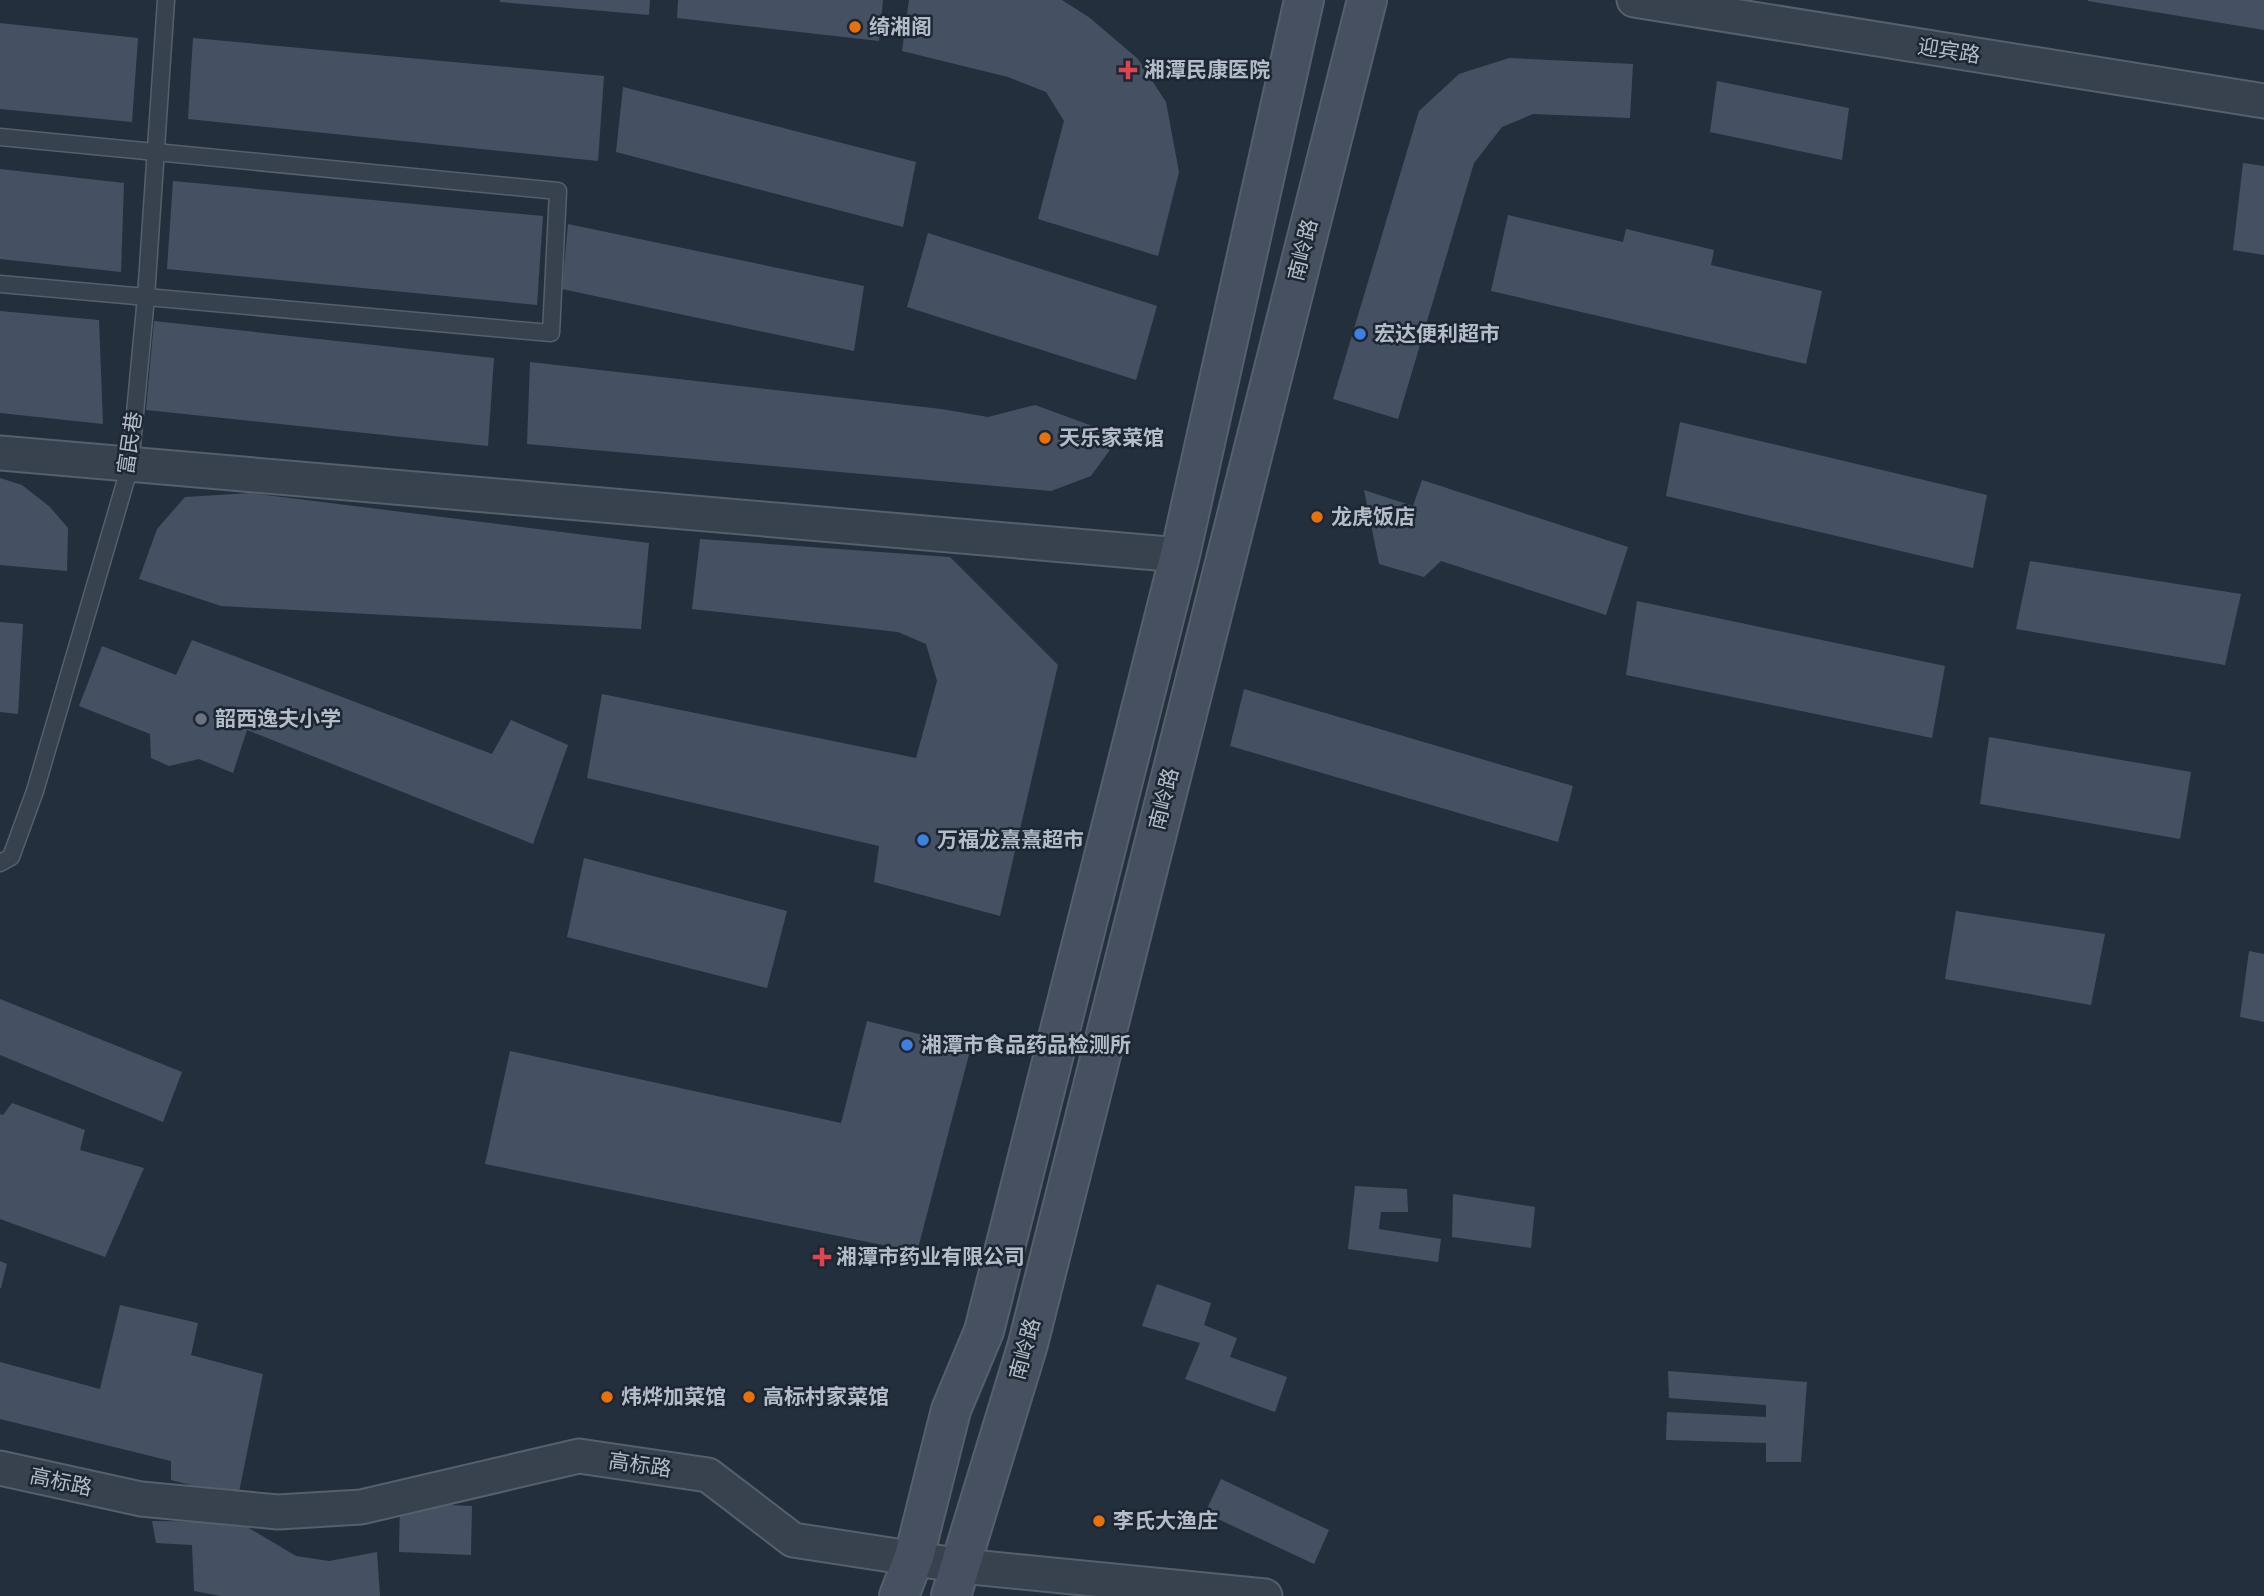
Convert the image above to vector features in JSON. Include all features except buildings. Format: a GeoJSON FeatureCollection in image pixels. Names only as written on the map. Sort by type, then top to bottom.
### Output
{"type":"FeatureCollection","features":[{"type":"Feature","properties":{"kind":"street","name":"南岭路"},"geometry":{"type":"LineString","coordinates":[[900,1596],[914,1557],[951,1410],[984,1331],[1180,555],[1304,0]]}},
{"type":"Feature","properties":{"kind":"street","name":"南岭路"},"geometry":{"type":"LineString","coordinates":[[957,1581],[1028,1344],[1367,0]]}},
{"type":"Feature","properties":{"kind":"street","name":"迎宾路"},"geometry":{"type":"LineString","coordinates":[[1634,0],[2264,101]]}},
{"type":"Feature","properties":{"kind":"street"},"geometry":{"type":"LineString","coordinates":[[0,453],[1180,555]]}},
{"type":"Feature","properties":{"kind":"street","name":"高标路"},"geometry":{"type":"LineString","coordinates":[[0,1468],[141,1499],[278,1512],[361,1507],[579,1456],[708,1475],[793,1540],[914,1557],[957,1581],[1265,1596]]}},
{"type":"Feature","properties":{"kind":"lane","name":"富民巷"},"geometry":{"type":"LineString","coordinates":[[0,863],[11,857],[35,791],[130,466],[146,297],[166,0]]}},
{"type":"Feature","properties":{"kind":"lane"},"geometry":{"type":"LineString","coordinates":[[0,137],[558,191],[551,334],[0,284]]}},
{"type":"Feature","properties":{"kind":"place","name":"绮湘阁"},"geometry":{"type":"Point","coordinates":[855,27]}},
{"type":"Feature","properties":{"kind":"place","name":"湘潭民康医院"},"geometry":{"type":"Point","coordinates":[1128,70]}},
{"type":"Feature","properties":{"kind":"place","name":"宏达便利超市"},"geometry":{"type":"Point","coordinates":[1360,334]}},
{"type":"Feature","properties":{"kind":"place","name":"天乐家菜馆"},"geometry":{"type":"Point","coordinates":[1045,438]}},
{"type":"Feature","properties":{"kind":"place","name":"龙虎饭店"},"geometry":{"type":"Point","coordinates":[1317,517]}},
{"type":"Feature","properties":{"kind":"place","name":"韶西逸夫小学"},"geometry":{"type":"Point","coordinates":[201,719]}},
{"type":"Feature","properties":{"kind":"place","name":"万福龙熹熹超市"},"geometry":{"type":"Point","coordinates":[923,840]}},
{"type":"Feature","properties":{"kind":"place","name":"湘潭市食品药品检测所"},"geometry":{"type":"Point","coordinates":[907,1045]}},
{"type":"Feature","properties":{"kind":"place","name":"湘潭市药业有限公司"},"geometry":{"type":"Point","coordinates":[822,1257]}},
{"type":"Feature","properties":{"kind":"place","name":"炜烨加菜馆"},"geometry":{"type":"Point","coordinates":[607,1397]}},
{"type":"Feature","properties":{"kind":"place","name":"高标村家菜馆"},"geometry":{"type":"Point","coordinates":[749,1397]}},
{"type":"Feature","properties":{"kind":"place","name":"李氏大渔庄"},"geometry":{"type":"Point","coordinates":[1099,1521]}}]}
